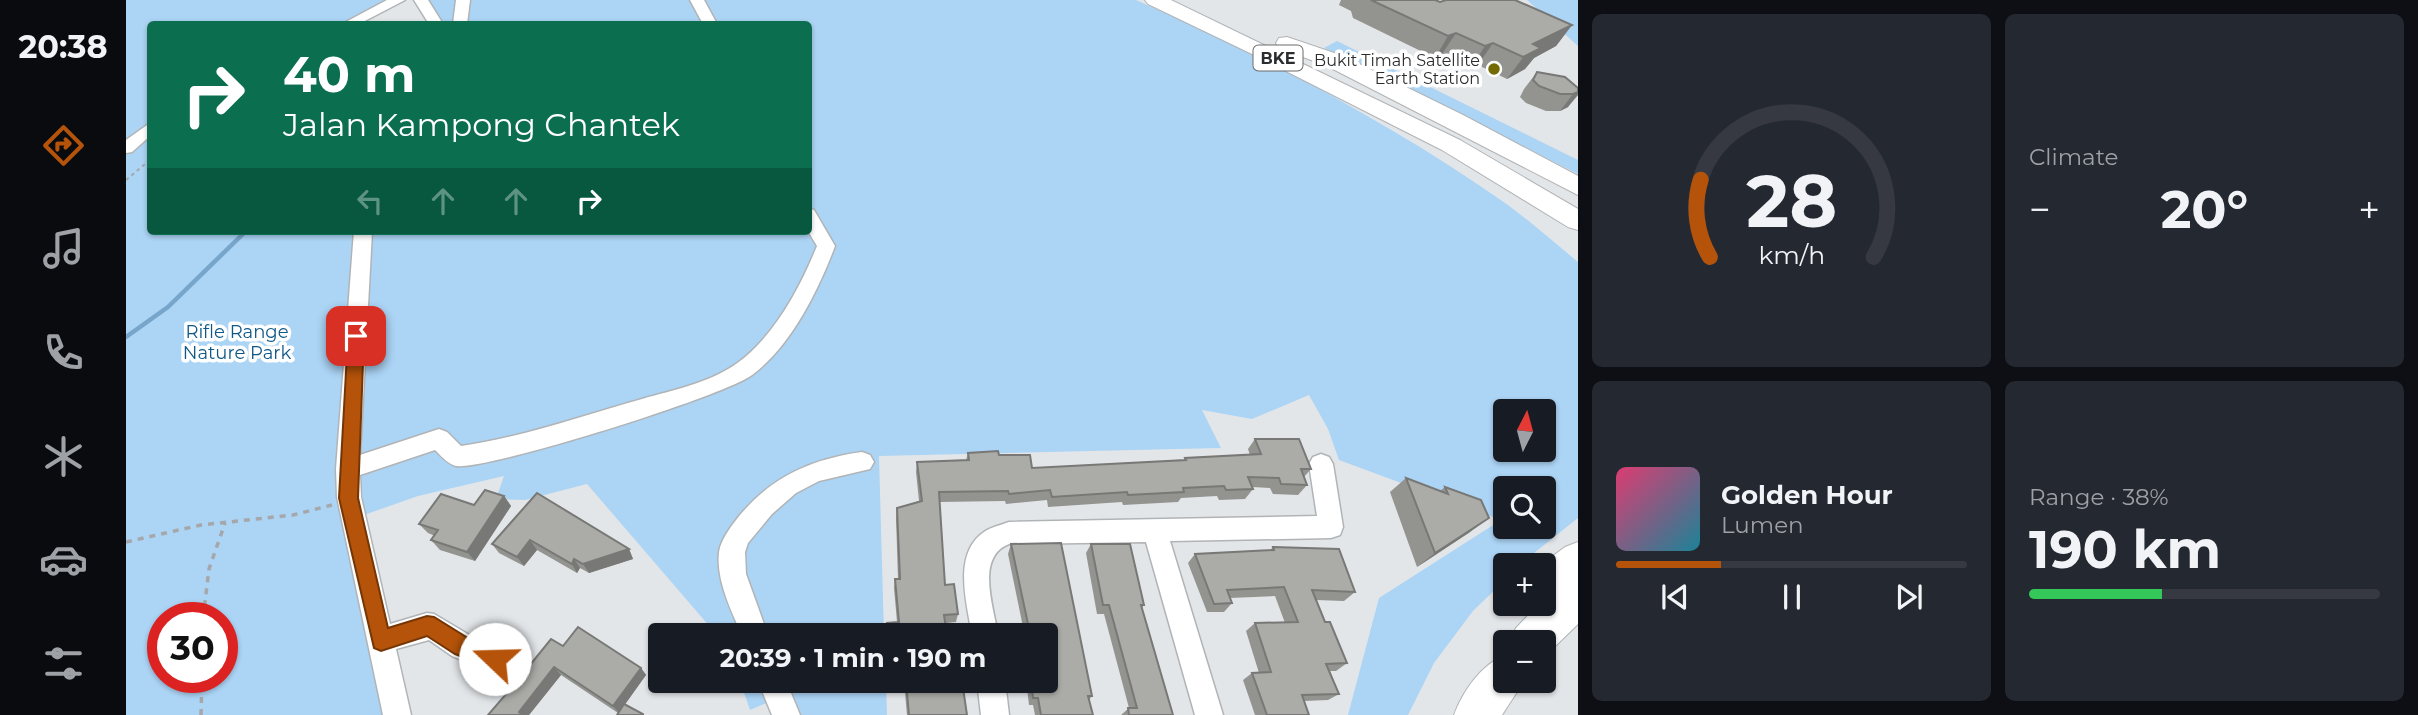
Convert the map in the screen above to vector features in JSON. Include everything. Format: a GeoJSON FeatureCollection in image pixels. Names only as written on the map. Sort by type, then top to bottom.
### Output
{"type":"FeatureCollection","features":[{"type":"Feature","properties":{"kind":"highway","name":"BKE"},"geometry":{"type":"LineString","coordinates":[[1155,0],[1400,120]]}},
{"type":"Feature","properties":{"kind":"highway","name":"BKE"},"geometry":{"type":"LineString","coordinates":[[1197,0],[1287,43],[1442,126],[1578,204]]}},
{"type":"Feature","properties":{"kind":"highway"},"geometry":{"type":"LineString","coordinates":[[1287,43],[1335,61],[1455,120],[1578,187]]}},
{"type":"Feature","properties":{"kind":"highway"},"geometry":{"type":"LineString","coordinates":[[1400,120],[1451,145],[1578,221]]}},
{"type":"Feature","properties":{"kind":"highway"},"geometry":{"type":"LineString","coordinates":[[1400,120],[1414,134],[1524,202],[1578,243]]}},
{"type":"Feature","properties":{"kind":"highway"},"geometry":{"type":"LineString","coordinates":[[1556,577],[1578,560]]}},
{"type":"Feature","properties":{"kind":"highway"},"geometry":{"type":"LineString","coordinates":[[1543,630],[1578,597]]}},
{"type":"Feature","properties":{"kind":"highway"},"geometry":{"type":"LineString","coordinates":[[1475,715],[1493,692]]}},
{"type":"Feature","properties":{"kind":"street"},"geometry":{"type":"LineString","coordinates":[[355,21],[398,0]]}},
{"type":"Feature","properties":{"kind":"street"},"geometry":{"type":"LineString","coordinates":[[421,0],[434,21]]}},
{"type":"Feature","properties":{"kind":"street"},"geometry":{"type":"LineString","coordinates":[[460,21],[463,0]]}},
{"type":"Feature","properties":{"kind":"street"},"geometry":{"type":"LineString","coordinates":[[697,0],[708,21]]}},
{"type":"Feature","properties":{"kind":"street"},"geometry":{"type":"LineString","coordinates":[[126,148],[147,130]]}},
{"type":"Feature","properties":{"kind":"street"},"geometry":{"type":"LineString","coordinates":[[348,469],[439,439],[457,456],[492,452],[693,392],[742,372],[764,354],[820,265],[826,246],[812,221]]}},
{"type":"Feature","properties":{"kind":"street"},"geometry":{"type":"LineString","coordinates":[[363,235],[348,469],[349,498],[397,715]]}},
{"type":"Feature","properties":{"kind":"street"},"geometry":{"type":"LineString","coordinates":[[750,623],[734,580],[732,549],[746,525],[766,502],[793,480],[830,466],[862,462]]}},
{"type":"Feature","properties":{"kind":"street"},"geometry":{"type":"LineString","coordinates":[[984,623],[978,557],[986,542],[993,537],[1009,533],[1331,527],[1321,464]]}},
{"type":"Feature","properties":{"kind":"street"},"geometry":{"type":"LineString","coordinates":[[1155,531],[1209,715]]}},
{"type":"Feature","properties":{"kind":"street"},"geometry":{"type":"LineString","coordinates":[[381,641],[427,626],[434,627],[462,646],[513,667]]}},
{"type":"Feature","properties":{"kind":"street"},"geometry":{"type":"LineString","coordinates":[[777,693],[786,715]]}},
{"type":"Feature","properties":{"kind":"street"},"geometry":{"type":"LineString","coordinates":[[992,693],[995,715]]}},
{"type":"Feature","properties":{"kind":"path"},"geometry":{"type":"LineString","coordinates":[[126,180],[147,162]]}},
{"type":"Feature","properties":{"kind":"path"},"geometry":{"type":"LineString","coordinates":[[126,542],[168,531],[310,513],[349,498]]}},
{"type":"Feature","properties":{"kind":"path"},"geometry":{"type":"LineString","coordinates":[[203,602],[203,590],[212,555],[226,522]]}},
{"type":"Feature","properties":{"kind":"path"},"geometry":{"type":"LineString","coordinates":[[201,715],[202,693]]}},
{"type":"Feature","properties":{"kind":"green space","name":"Rifle Range Nature Park"},"geometry":{"type":"Polygon","coordinates":[[[126,0],[390,0],[350,21],[147,21],[147,235],[358,235],[335,488],[350,538],[385,715],[126,715],[126,0]]]}},
{"type":"Feature","properties":{"kind":"green space"},"geometry":{"type":"Polygon","coordinates":[[[426,0],[1136,0],[1280,68],[1420,147],[1508,205],[1578,262],[1578,518],[1556,536],[1556,476],[1493,476],[1493,517],[1339,460],[1328,429],[1309,395],[1252,419],[1202,410],[1221,448],[879,456],[884,623],[707,623],[587,484],[525,500],[496,499],[504,476],[418,496],[364,515],[360,465],[368,235],[812,235],[812,21],[442,21],[426,0]]]}},
{"type":"Feature","properties":{"kind":"green space"},"geometry":{"type":"Polygon","coordinates":[[[1527,0],[1578,0],[1578,46],[1527,0]]]}},
{"type":"Feature","properties":{"kind":"green space"},"geometry":{"type":"Polygon","coordinates":[[[1337,41],[1578,160],[1578,174],[1324,48],[1337,41]]]}},
{"type":"Feature","properties":{"kind":"green space"},"geometry":{"type":"Polygon","coordinates":[[[1493,525],[1493,539],[1552,539],[1534,553],[1493,553],[1493,592],[1473,611],[1434,663],[1408,715],[1348,715],[1379,598],[1493,525]]]}},
{"type":"Feature","properties":{"kind":"green space"},"geometry":{"type":"Polygon","coordinates":[[[744,693],[886,693],[887,715],[775,715],[769,702],[750,710],[744,693]]]}},
{"type":"Feature","properties":{"kind":"building"},"geometry":{"type":"Polygon","coordinates":[[[1371,0],[1515,0],[1572,25],[1533,44],[1541,48],[1523,57],[1493,43],[1485,46],[1456,33],[1448,36],[1371,0]]]}},
{"type":"Feature","properties":{"kind":"building"},"geometry":{"type":"Polygon","coordinates":[[[1537,72],[1565,77],[1578,88],[1578,92],[1560,94],[1539,86],[1533,80],[1537,72]]]}},
{"type":"Feature","properties":{"kind":"building"},"geometry":{"type":"Polygon","coordinates":[[[1255,439],[1299,439],[1311,469],[1301,469],[1307,485],[1281,484],[1279,478],[1248,477],[1253,489],[1226,490],[1224,486],[1183,488],[1184,492],[1128,495],[1127,492],[1052,497],[1050,490],[1009,494],[1008,491],[939,492],[945,585],[954,584],[958,614],[944,615],[945,623],[887,623],[899,622],[895,579],[900,579],[897,508],[922,501],[917,462],[969,460],[968,453],[998,451],[999,455],[1030,455],[1032,468],[1261,454],[1255,439]]]}},
{"type":"Feature","properties":{"kind":"building"},"geometry":{"type":"Polygon","coordinates":[[[1406,478],[1448,494],[1445,487],[1481,500],[1489,518],[1435,553],[1406,478]]]}},
{"type":"Feature","properties":{"kind":"building"},"geometry":{"type":"Polygon","coordinates":[[[485,490],[504,496],[467,552],[431,540],[438,530],[419,524],[441,494],[474,505],[485,490]]]}},
{"type":"Feature","properties":{"kind":"building"},"geometry":{"type":"Polygon","coordinates":[[[537,493],[629,549],[583,564],[574,559],[572,564],[530,540],[517,557],[492,544],[537,493]]]}},
{"type":"Feature","properties":{"kind":"building"},"geometry":{"type":"Polygon","coordinates":[[[1061,543],[1092,696],[1088,696],[1093,715],[1041,715],[1038,698],[1033,698],[1032,693],[1058,693],[1058,623],[1028,623],[1011,544],[1061,543]]]}},
{"type":"Feature","properties":{"kind":"building"},"geometry":{"type":"Polygon","coordinates":[[[1091,544],[1130,544],[1144,605],[1141,605],[1173,715],[1129,715],[1128,708],[1137,708],[1109,605],[1103,605],[1091,544]]]}},
{"type":"Feature","properties":{"kind":"building"},"geometry":{"type":"Polygon","coordinates":[[[1273,547],[1339,549],[1355,592],[1312,590],[1325,622],[1330,622],[1347,663],[1326,664],[1339,694],[1302,695],[1309,715],[1267,715],[1252,673],[1271,672],[1255,623],[1298,622],[1284,587],[1227,590],[1232,603],[1214,604],[1195,554],[1274,550],[1273,547]]]}},
{"type":"Feature","properties":{"kind":"building"},"geometry":{"type":"Polygon","coordinates":[[[578,627],[641,668],[613,706],[554,667],[519,712],[523,715],[488,715],[551,639],[563,646],[578,627]]]}},
{"type":"Feature","properties":{"kind":"building"},"geometry":{"type":"Polygon","coordinates":[[[907,693],[964,693],[967,715],[909,715],[907,693]]]}},
{"type":"Feature","properties":{"kind":"building"},"geometry":{"type":"Polygon","coordinates":[[[624,704],[643,714],[643,715],[617,715],[624,704]]]}},
{"type":"Feature","properties":{"kind":"waterway"},"geometry":{"type":"LineString","coordinates":[[126,337],[168,307],[242,235]]}},
{"type":"Feature","properties":{"kind":"place","name":"Bukit Timah Satellite Earth Station"},"geometry":{"type":"Point","coordinates":[1494,69]}},
{"type":"Feature","properties":{"kind":"route"},"geometry":{"type":"LineString","coordinates":[[356,336],[348,469],[349,498],[381,641],[427,626],[434,627],[462,646],[495,659]]}}]}
